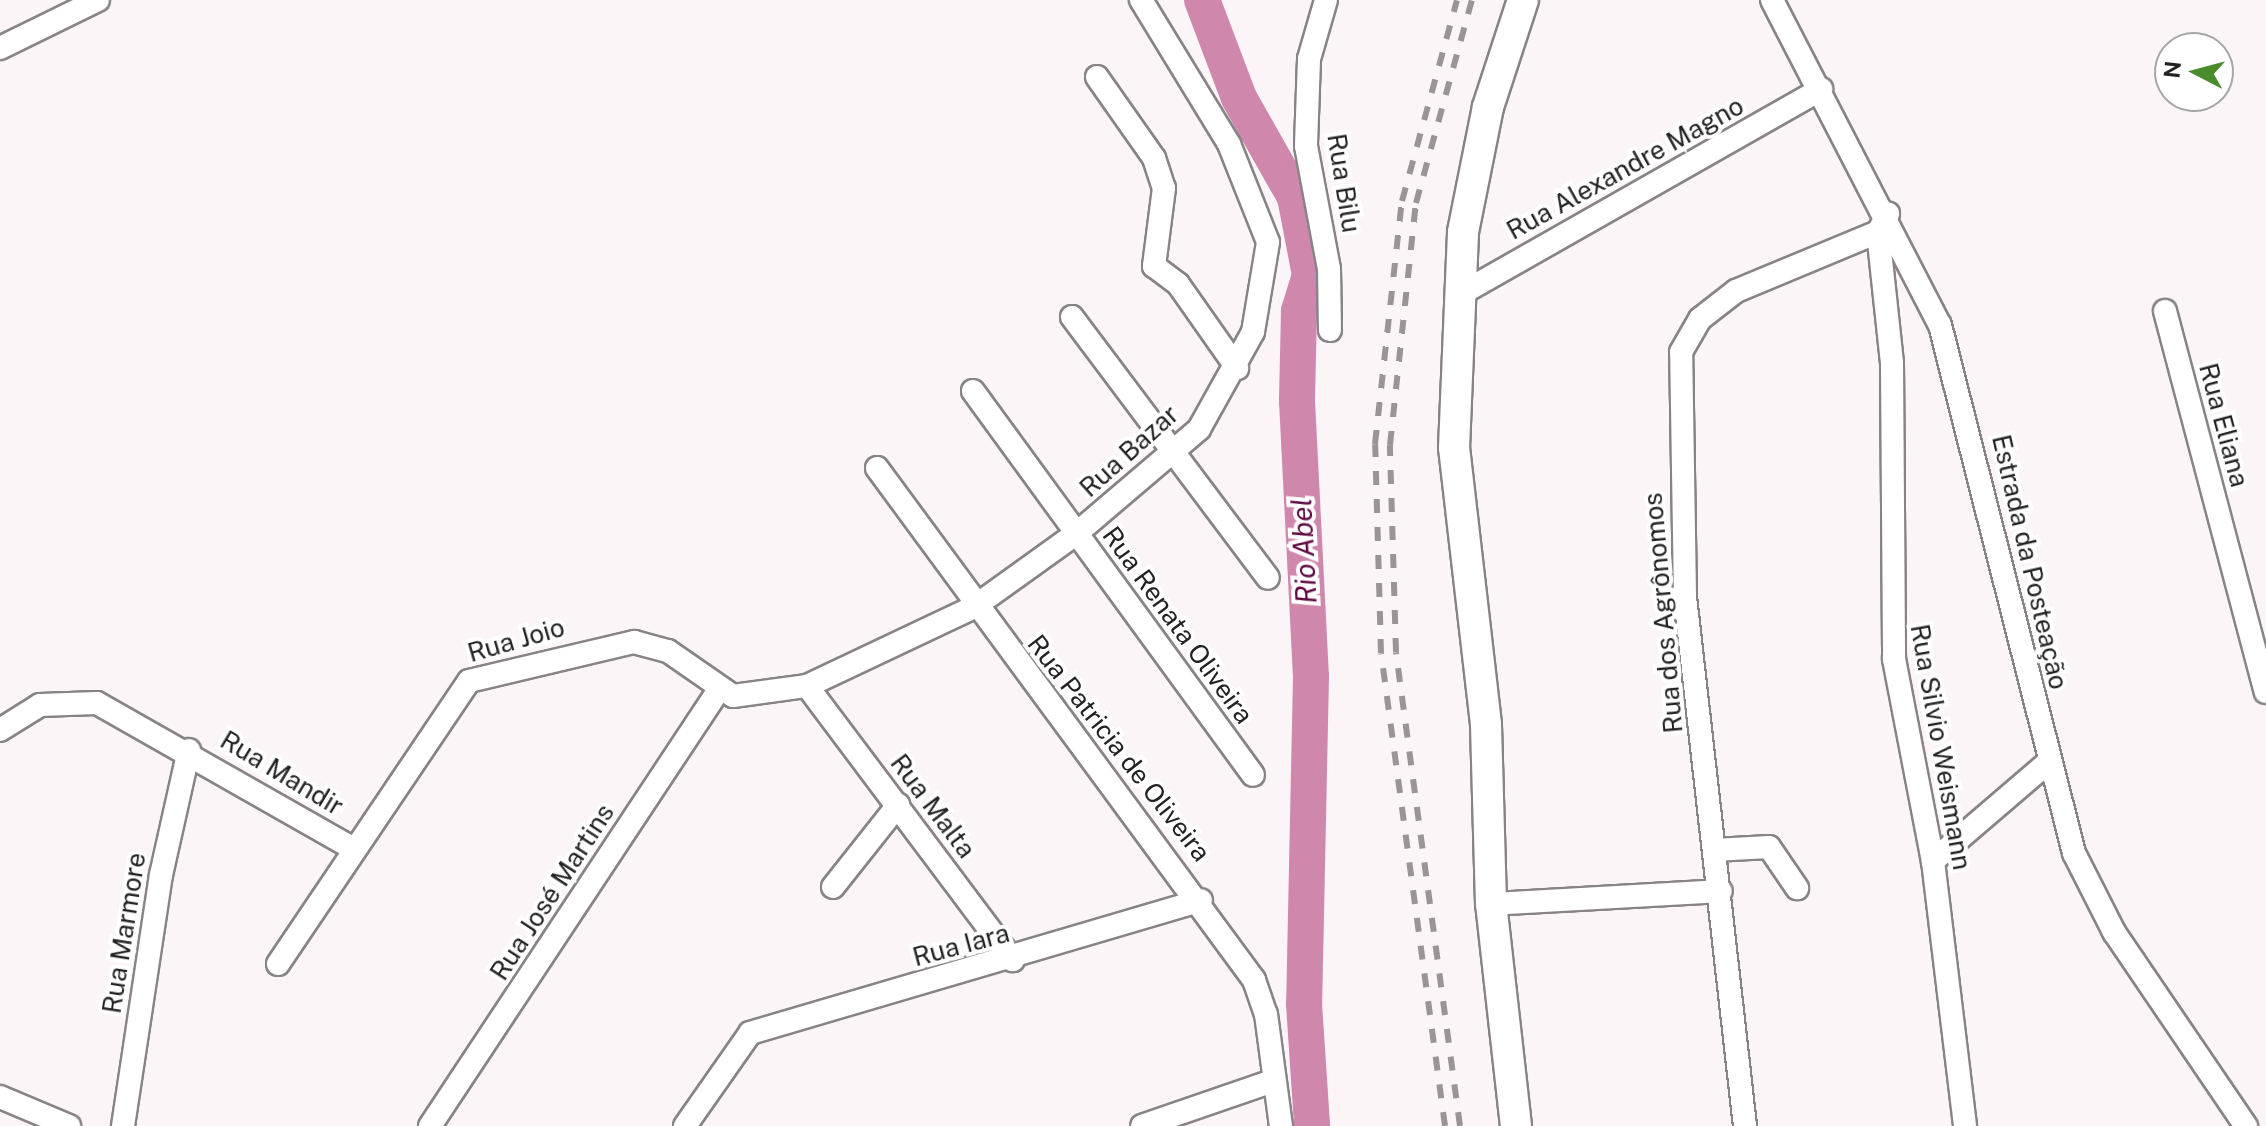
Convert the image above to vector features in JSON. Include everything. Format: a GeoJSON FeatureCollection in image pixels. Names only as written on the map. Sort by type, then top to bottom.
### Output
{"type":"FeatureCollection","features":[{"type":"Feature","properties":{"kind":"main road"},"geometry":{"type":"LineString","coordinates":[[1516,1126],[1491,904],[1486,724],[1454,448],[1457,296],[1488,107],[1523,0]]}},
{"type":"Feature","properties":{"kind":"street"},"geometry":{"type":"LineString","coordinates":[[0,48],[98,0]]}},
{"type":"Feature","properties":{"kind":"street","name":"Rua Bazar"},"geometry":{"type":"LineString","coordinates":[[720,688],[745,698],[807,686],[974,607],[1077,533],[1175,453],[1237,368],[1269,267],[1262,216],[1229,144],[1141,0]]}},
{"type":"Feature","properties":{"kind":"street","name":"Rua Bilu"},"geometry":{"type":"LineString","coordinates":[[1326,0],[1309,59],[1306,146],[1329,269],[1330,330]]}},
{"type":"Feature","properties":{"kind":"street","name":"Estrada da Posteação"},"geometry":{"type":"LineString","coordinates":[[1772,0],[1821,89],[1957,380],[2046,764],[2092,893],[2246,1126]]}},
{"type":"Feature","properties":{"kind":"street"},"geometry":{"type":"LineString","coordinates":[[1097,77],[1154,158],[1164,188],[1154,266],[1178,284],[1237,368]]}},
{"type":"Feature","properties":{"kind":"street","name":"Rua Alexandre Magno"},"geometry":{"type":"LineString","coordinates":[[1457,296],[1821,89]]}},
{"type":"Feature","properties":{"kind":"street","name":"Rua dos Agrônomos"},"geometry":{"type":"LineString","coordinates":[[1745,1126],[1721,891],[1685,597],[1681,352],[1700,319],[1748,284],[1883,223]]}},
{"type":"Feature","properties":{"kind":"street","name":"Rua Silvio Weismann"},"geometry":{"type":"LineString","coordinates":[[1883,223],[1892,363],[1893,646],[1933,861],[1965,1126]]}},
{"type":"Feature","properties":{"kind":"street","name":"Rua Eliana"},"geometry":{"type":"LineString","coordinates":[[2165,311],[2266,692]]}},
{"type":"Feature","properties":{"kind":"street"},"geometry":{"type":"LineString","coordinates":[[1072,317],[1268,578]]}},
{"type":"Feature","properties":{"kind":"street","name":"Rua Renata Oliveira"},"geometry":{"type":"LineString","coordinates":[[973,391],[1253,775]]}},
{"type":"Feature","properties":{"kind":"street","name":"Rua Patricia de Oliveira"},"geometry":{"type":"LineString","coordinates":[[877,468],[974,607],[1201,900],[1262,995],[1281,1126]]}},
{"type":"Feature","properties":{"kind":"street","name":"Rua Joio"},"geometry":{"type":"LineString","coordinates":[[354,849],[456,693],[478,676],[634,642],[668,651],[720,688]]}},
{"type":"Feature","properties":{"kind":"street","name":"Rua Malta"},"geometry":{"type":"LineString","coordinates":[[807,686],[1013,960]]}},
{"type":"Feature","properties":{"kind":"street","name":"Rua José Martins"},"geometry":{"type":"LineString","coordinates":[[430,1126],[720,688]]}},
{"type":"Feature","properties":{"kind":"street","name":"Rua Mandir"},"geometry":{"type":"LineString","coordinates":[[0,730],[53,703],[97,703],[189,750],[354,849],[278,964]]}},
{"type":"Feature","properties":{"kind":"street","name":"Rua Marmore"},"geometry":{"type":"LineString","coordinates":[[123,1126],[161,875],[189,750]]}},
{"type":"Feature","properties":{"kind":"street"},"geometry":{"type":"LineString","coordinates":[[1933,861],[2046,764]]}},
{"type":"Feature","properties":{"kind":"street"},"geometry":{"type":"LineString","coordinates":[[833,887],[898,805]]}},
{"type":"Feature","properties":{"kind":"street"},"geometry":{"type":"LineString","coordinates":[[1714,850],[1769,847],[1797,888]]}},
{"type":"Feature","properties":{"kind":"street"},"geometry":{"type":"LineString","coordinates":[[1491,904],[1721,891]]}},
{"type":"Feature","properties":{"kind":"street","name":"Rua Iara"},"geometry":{"type":"LineString","coordinates":[[685,1126],[736,1043],[767,1026],[1013,960],[1201,900]]}},
{"type":"Feature","properties":{"kind":"street"},"geometry":{"type":"LineString","coordinates":[[1145,1126],[1273,1081]]}},
{"type":"Feature","properties":{"kind":"street"},"geometry":{"type":"LineString","coordinates":[[0,1097],[69,1126]]}},
{"type":"Feature","properties":{"kind":"waterway","name":"Rio Abel"},"geometry":{"type":"LineString","coordinates":[[1202,0],[1239,98],[1295,197],[1310,275],[1299,311],[1297,401],[1311,676],[1304,1004],[1312,1126]]}},
{"type":"Feature","properties":{"kind":"railway"},"geometry":{"type":"LineString","coordinates":[[1445,1126],[1381,653],[1375,444],[1402,201],[1457,0]]}},
{"type":"Feature","properties":{"kind":"railway"},"geometry":{"type":"LineString","coordinates":[[1460,1126],[1396,652],[1390,445],[1416,203],[1472,0]]}}]}
